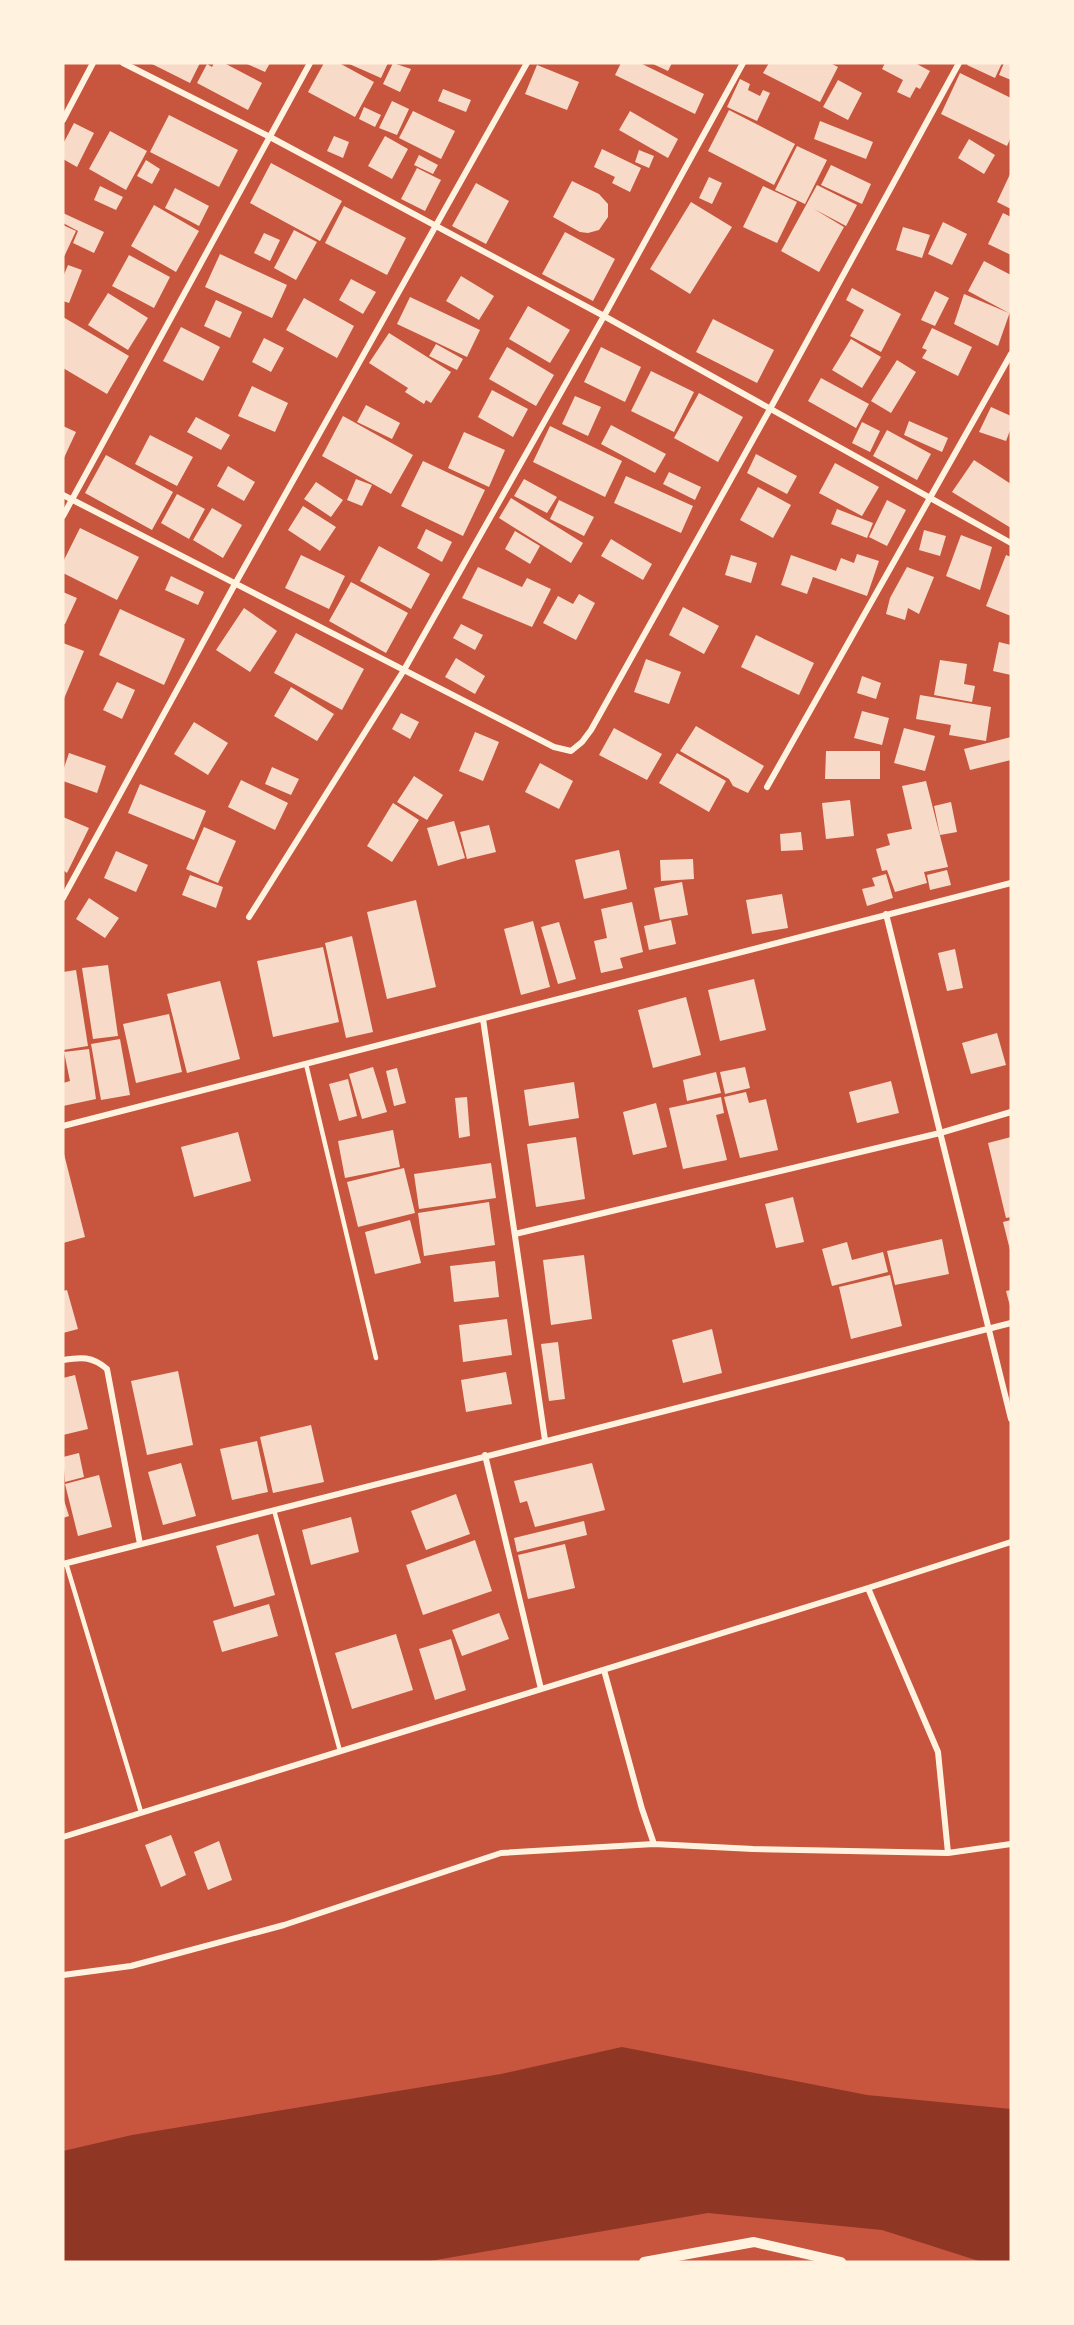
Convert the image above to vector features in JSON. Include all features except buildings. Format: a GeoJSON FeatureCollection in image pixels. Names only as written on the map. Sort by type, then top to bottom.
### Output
{"type":"FeatureCollection","features":[{"type":"Feature","properties":{"kind":"street"},"geometry":{"type":"LineString","coordinates":[[63,120],[93,63]]}},
{"type":"Feature","properties":{"kind":"street"},"geometry":{"type":"LineString","coordinates":[[123,63],[270,137],[604,316],[1011,543]]}},
{"type":"Feature","properties":{"kind":"street"},"geometry":{"type":"LineString","coordinates":[[63,516],[310,63]]}},
{"type":"Feature","properties":{"kind":"street"},"geometry":{"type":"LineString","coordinates":[[63,898],[235,584],[527,63]]}},
{"type":"Feature","properties":{"kind":"street"},"geometry":{"type":"LineString","coordinates":[[249,917],[404,670],[604,316],[743,63]]}},
{"type":"Feature","properties":{"kind":"street"},"geometry":{"type":"LineString","coordinates":[[63,495],[554,747],[571,751],[591,730],[959,63]]}},
{"type":"Feature","properties":{"kind":"street"},"geometry":{"type":"LineString","coordinates":[[767,787],[1011,354]]}},
{"type":"Feature","properties":{"kind":"street"},"geometry":{"type":"LineString","coordinates":[[63,1126],[1011,883]]}},
{"type":"Feature","properties":{"kind":"street"},"geometry":{"type":"LineString","coordinates":[[886,914],[1011,1419]]}},
{"type":"Feature","properties":{"kind":"street"},"geometry":{"type":"LineString","coordinates":[[483,1019],[545,1440]]}},
{"type":"Feature","properties":{"kind":"street"},"geometry":{"type":"LineString","coordinates":[[515,1234],[940,1133],[1011,1112]]}},
{"type":"Feature","properties":{"kind":"street"},"geometry":{"type":"LineString","coordinates":[[64,1563],[1011,1323]]}},
{"type":"Feature","properties":{"kind":"street"},"geometry":{"type":"LineString","coordinates":[[63,1360],[82,1357],[97,1360],[107,1369],[140,1544]]}},
{"type":"Feature","properties":{"kind":"street"},"geometry":{"type":"LineString","coordinates":[[485,1455],[541,1689]]}},
{"type":"Feature","properties":{"kind":"street"},"geometry":{"type":"LineString","coordinates":[[63,1836],[1011,1542]]}},
{"type":"Feature","properties":{"kind":"street"},"geometry":{"type":"LineString","coordinates":[[868,1588],[938,1752],[948,1854]]}},
{"type":"Feature","properties":{"kind":"street"},"geometry":{"type":"LineString","coordinates":[[604,1670],[642,1809],[654,1844]]}},
{"type":"Feature","properties":{"kind":"street"},"geometry":{"type":"LineString","coordinates":[[63,1975],[132,1966],[284,1925],[501,1853],[654,1844],[753,1850],[948,1854],[1011,1844]]}},
{"type":"Feature","properties":{"kind":"street"},"geometry":{"type":"LineString","coordinates":[[644,2262],[754,2242],[834,2261]]}},
{"type":"Feature","properties":{"kind":"lane"},"geometry":{"type":"LineString","coordinates":[[306,1064],[376,1358]]}},
{"type":"Feature","properties":{"kind":"lane"},"geometry":{"type":"LineString","coordinates":[[274,1510],[340,1751]]}},
{"type":"Feature","properties":{"kind":"lane"},"geometry":{"type":"LineString","coordinates":[[64,1563],[141,1812]]}},
{"type":"Feature","properties":{"kind":"shaded area"},"geometry":{"type":"Polygon","coordinates":[[[622,2047],[867,2095],[1011,2109],[1011,2262],[982,2262],[882,2230],[708,2213],[424,2262],[63,2262],[63,2151],[132,2135],[501,2074],[622,2047]]]}}]}
